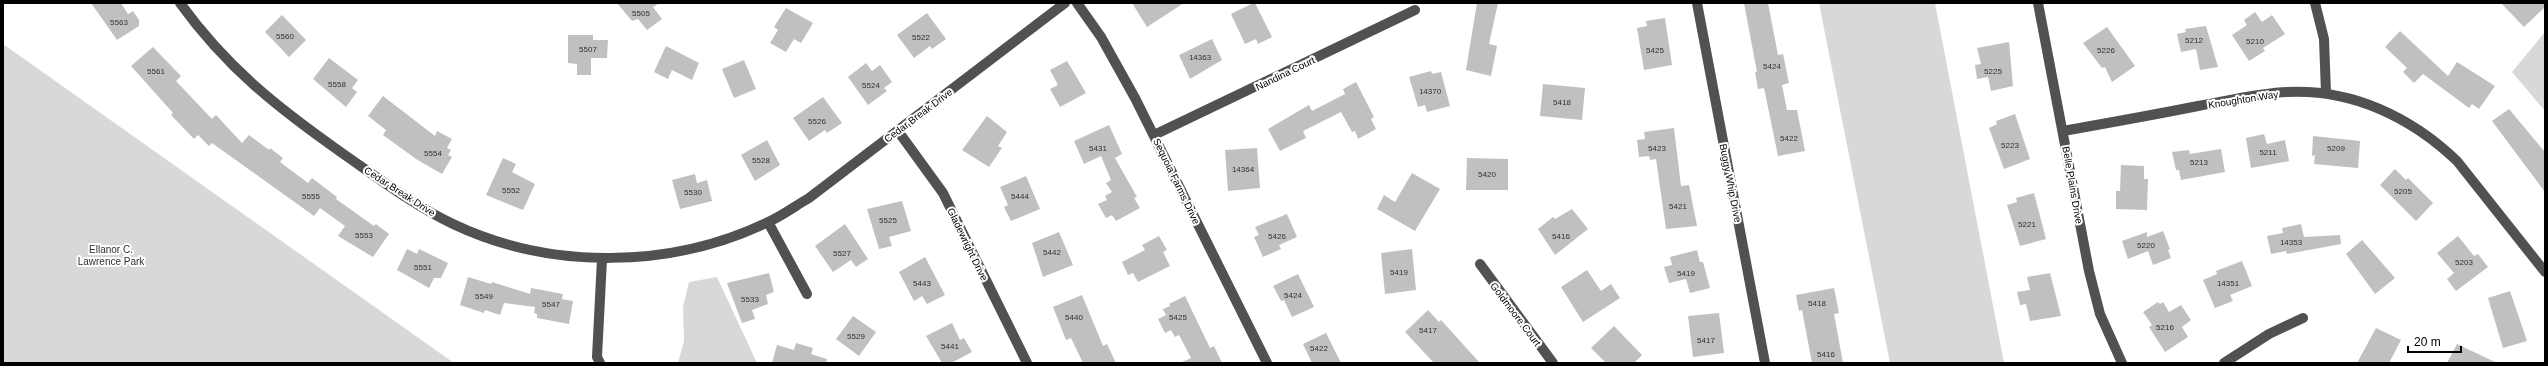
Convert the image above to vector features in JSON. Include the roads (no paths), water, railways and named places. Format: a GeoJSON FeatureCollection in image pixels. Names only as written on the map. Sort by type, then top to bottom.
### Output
{"type":"FeatureCollection","features":[{"type":"Feature","properties":{"kind":"street","name":"Cedar Break Drive"},"geometry":{"type":"LineString","coordinates":[[180,3],[200,30],[240,74],[257,89],[286,113],[423,208],[455,225],[512,245],[568,256],[602,259],[640,257],[684,250],[726,238],[768,222],[809,198],[1065,3]]}},
{"type":"Feature","properties":{"kind":"street","name":"Sequoia Farms Drive"},"geometry":{"type":"LineString","coordinates":[[1077,3],[1101,37],[1154,135],[1267,363]]}},
{"type":"Feature","properties":{"kind":"street","name":"Buggy Whip Drive"},"geometry":{"type":"LineString","coordinates":[[1697,3],[1765,363]]}},
{"type":"Feature","properties":{"kind":"street","name":"Belle Plains Drive"},"geometry":{"type":"LineString","coordinates":[[2038,3],[2088,271],[2100,314],[2122,363]]}},
{"type":"Feature","properties":{"kind":"street"},"geometry":{"type":"LineString","coordinates":[[2315,3],[2324,39],[2326,93]]}},
{"type":"Feature","properties":{"kind":"street","name":"Nandina Court"},"geometry":{"type":"LineString","coordinates":[[1154,135],[1415,10]]}},
{"type":"Feature","properties":{"kind":"street","name":"Knoughton Way"},"geometry":{"type":"LineString","coordinates":[[2063,131],[2270,93],[2326,93],[2381,109],[2414,127],[2444,149],[2457,162],[2545,272]]}},
{"type":"Feature","properties":{"kind":"street","name":"Gladewright Drive"},"geometry":{"type":"LineString","coordinates":[[898,131],[943,193],[1027,363]]}},
{"type":"Feature","properties":{"kind":"street"},"geometry":{"type":"LineString","coordinates":[[768,222],[807,294]]}},
{"type":"Feature","properties":{"kind":"street"},"geometry":{"type":"LineString","coordinates":[[600,363],[597,357],[602,259]]}},
{"type":"Feature","properties":{"kind":"street","name":"Goldmoore Court"},"geometry":{"type":"LineString","coordinates":[[1480,264],[1553,363]]}},
{"type":"Feature","properties":{"kind":"street"},"geometry":{"type":"LineString","coordinates":[[2224,363],[2269,334],[2303,318]]}},
{"type":"Feature","properties":{"kind":"park label","name":"Ellanor C. Lawrence Park"},"geometry":{"type":"Point","coordinates":[111,254]}}]}
